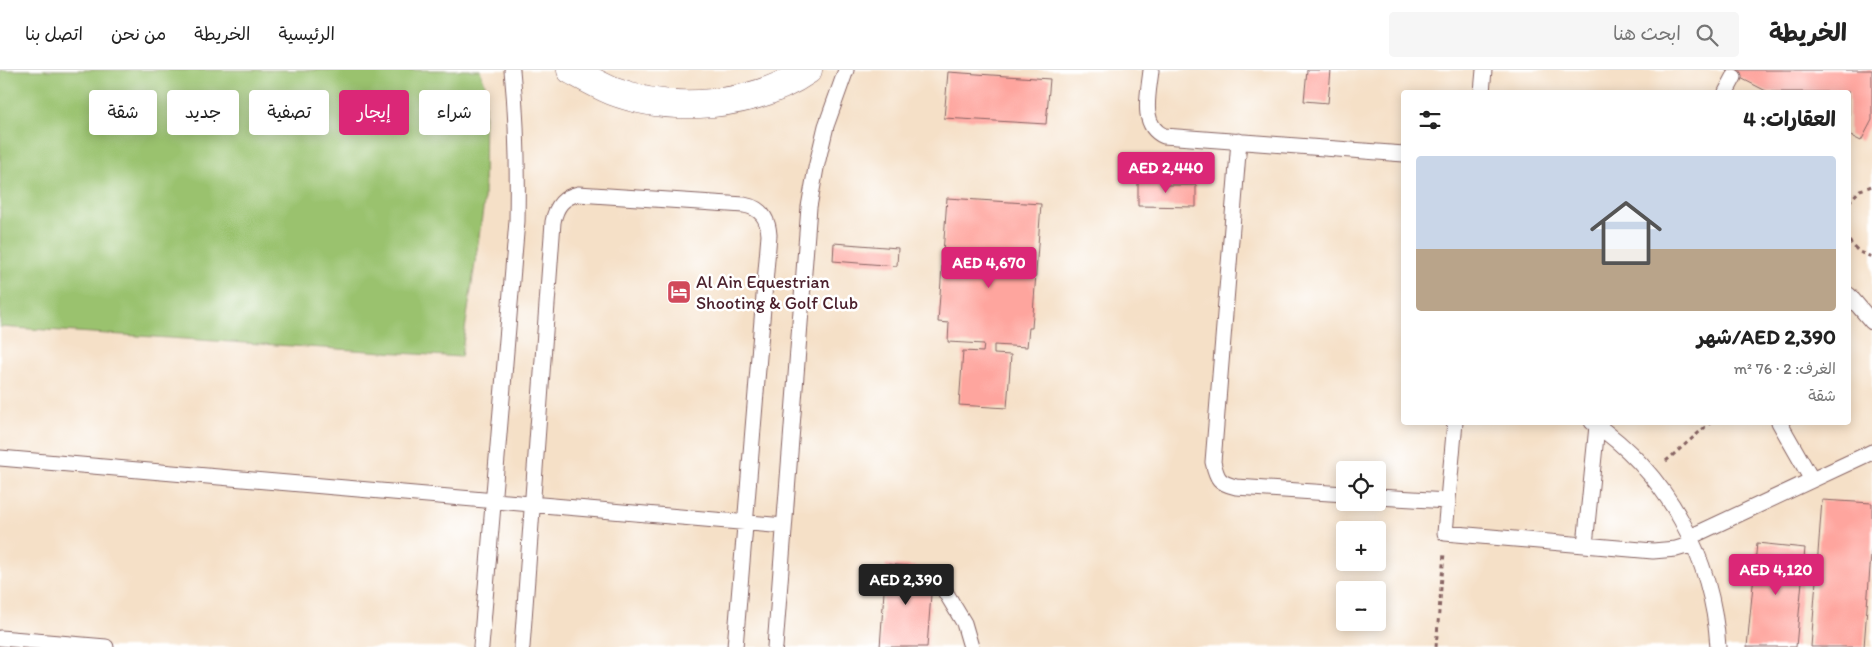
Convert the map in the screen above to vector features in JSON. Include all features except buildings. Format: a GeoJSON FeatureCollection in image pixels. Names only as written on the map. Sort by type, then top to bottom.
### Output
{"type":"FeatureCollection","features":[{"type":"Feature","properties":{"kind":"street"},"geometry":{"type":"LineString","coordinates":[[571,70],[613,91],[659,103],[706,104],[753,96],[797,78],[808,70]]}},
{"type":"Feature","properties":{"kind":"lane"},"geometry":{"type":"LineString","coordinates":[[481,647],[518,221],[518,161],[512,70]]}},
{"type":"Feature","properties":{"kind":"lane"},"geometry":{"type":"LineString","coordinates":[[775,647],[809,207],[826,126],[846,70]]}},
{"type":"Feature","properties":{"kind":"lane"},"geometry":{"type":"LineString","coordinates":[[1151,70],[1148,113],[1152,128],[1164,136],[1401,154]]}},
{"type":"Feature","properties":{"kind":"lane"},"geometry":{"type":"LineString","coordinates":[[1482,90],[1484,70]]}},
{"type":"Feature","properties":{"kind":"lane"},"geometry":{"type":"LineString","coordinates":[[1727,90],[1734,77]]}},
{"type":"Feature","properties":{"kind":"lane"},"geometry":{"type":"LineString","coordinates":[[1239,141],[1213,462],[1216,474],[1220,481],[1236,487],[1336,493]]}},
{"type":"Feature","properties":{"kind":"lane"},"geometry":{"type":"LineString","coordinates":[[522,647],[553,222],[559,205],[566,199],[578,194],[744,205],[754,207],[761,212],[769,225],[735,647]]}},
{"type":"Feature","properties":{"kind":"lane"},"geometry":{"type":"LineString","coordinates":[[1851,297],[1872,322]]}},
{"type":"Feature","properties":{"kind":"lane"},"geometry":{"type":"LineString","coordinates":[[1455,425],[1446,533],[1653,552],[1676,549],[1812,480],[1872,452]]}},
{"type":"Feature","properties":{"kind":"lane"},"geometry":{"type":"LineString","coordinates":[[1585,545],[1595,425]]}},
{"type":"Feature","properties":{"kind":"lane"},"geometry":{"type":"LineString","coordinates":[[1596,425],[1625,449],[1650,475],[1665,494],[1692,540],[1710,593],[1718,647]]}},
{"type":"Feature","properties":{"kind":"lane"},"geometry":{"type":"LineString","coordinates":[[1781,425],[1812,480]]}},
{"type":"Feature","properties":{"kind":"lane"},"geometry":{"type":"LineString","coordinates":[[0,458],[784,526]]}},
{"type":"Feature","properties":{"kind":"lane"},"geometry":{"type":"LineString","coordinates":[[1386,497],[1448,501]]}},
{"type":"Feature","properties":{"kind":"lane"},"geometry":{"type":"LineString","coordinates":[[937,578],[964,623],[971,647]]}},
{"type":"Feature","properties":{"kind":"lane"},"geometry":{"type":"LineString","coordinates":[[0,638],[106,647]]}},
{"type":"Feature","properties":{"kind":"path"},"geometry":{"type":"LineString","coordinates":[[1851,200],[1860,190],[1872,186]]}},
{"type":"Feature","properties":{"kind":"path"},"geometry":{"type":"LineString","coordinates":[[1851,245],[1859,252],[1872,257]]}},
{"type":"Feature","properties":{"kind":"path"},"geometry":{"type":"LineString","coordinates":[[1650,475],[1708,425]]}},
{"type":"Feature","properties":{"kind":"path"},"geometry":{"type":"LineString","coordinates":[[1436,647],[1446,533]]}},
{"type":"Feature","properties":{"kind":"green space"},"geometry":{"type":"Polygon","coordinates":[[[0,70],[480,70],[485,90],[419,90],[419,135],[485,135],[484,203],[461,357],[0,327],[0,70]]]}},
{"type":"Feature","properties":{"kind":"place","name":"Al Ain Equestrian Shooting & Golf Club"},"geometry":{"type":"Point","coordinates":[679,292]}}]}
